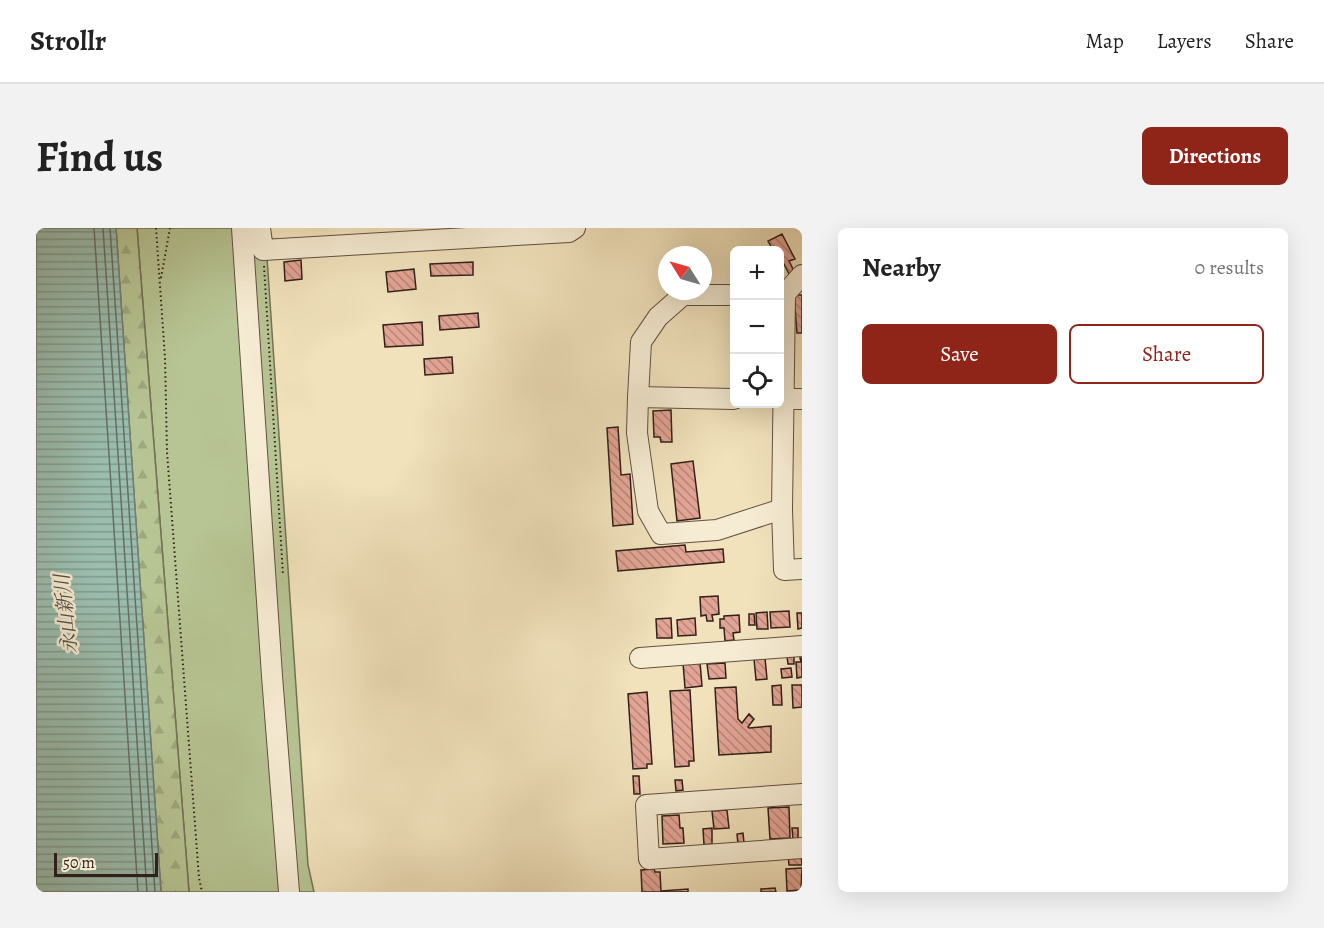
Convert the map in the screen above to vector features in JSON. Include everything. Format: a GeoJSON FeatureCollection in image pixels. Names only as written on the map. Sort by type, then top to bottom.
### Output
{"type":"FeatureCollection","features":[{"type":"Feature","properties":{"kind":"street"},"geometry":{"type":"LineString","coordinates":[[242,228],[289,892]]}},
{"type":"Feature","properties":{"kind":"street"},"geometry":{"type":"LineString","coordinates":[[260,228],[263,250],[568,232],[575,228]]}},
{"type":"Feature","properties":{"kind":"street"},"geometry":{"type":"LineString","coordinates":[[784,292],[802,275]]}},
{"type":"Feature","properties":{"kind":"street"},"geometry":{"type":"LineString","coordinates":[[730,294],[683,295],[658,317],[641,342],[637,433],[648,511],[661,534],[717,530],[782,508]]}},
{"type":"Feature","properties":{"kind":"street"},"geometry":{"type":"LineString","coordinates":[[782,300],[788,399],[782,508],[784,570],[802,568]]}},
{"type":"Feature","properties":{"kind":"street"},"geometry":{"type":"LineString","coordinates":[[638,397],[730,399]]}},
{"type":"Feature","properties":{"kind":"street"},"geometry":{"type":"LineString","coordinates":[[640,658],[802,646]]}},
{"type":"Feature","properties":{"kind":"street"},"geometry":{"type":"LineString","coordinates":[[802,794],[646,805],[649,859],[802,848]]}},
{"type":"Feature","properties":{"kind":"path"},"geometry":{"type":"LineString","coordinates":[[156,228],[165,358],[167,452],[202,892]]}},
{"type":"Feature","properties":{"kind":"path"},"geometry":{"type":"LineString","coordinates":[[159,284],[170,228]]}},
{"type":"Feature","properties":{"kind":"path"},"geometry":{"type":"LineString","coordinates":[[263,250],[284,581]]}},
{"type":"Feature","properties":{"kind":"green space"},"geometry":{"type":"Polygon","coordinates":[[[116,228],[137,228],[189,892],[161,892],[116,228]]]}},
{"type":"Feature","properties":{"kind":"green space"},"geometry":{"type":"Polygon","coordinates":[[[137,228],[265,228],[308,865],[314,892],[189,892],[137,228]]]}},
{"type":"Feature","properties":{"kind":"water","name":"永山新川"},"geometry":{"type":"Polygon","coordinates":[[[36,228],[116,228],[161,892],[36,892],[36,228]]]}},
{"type":"Feature","properties":{"kind":"building"},"geometry":{"type":"Polygon","coordinates":[[[782,234],[795,259],[789,261],[795,273],[790,276],[784,264],[784,246],[771,246],[768,241],[782,234]]]}},
{"type":"Feature","properties":{"kind":"building"},"geometry":{"type":"Polygon","coordinates":[[[301,260],[302,279],[285,281],[284,262],[301,260]]]}},
{"type":"Feature","properties":{"kind":"building"},"geometry":{"type":"Polygon","coordinates":[[[473,262],[473,275],[431,276],[430,264],[473,262]]]}},
{"type":"Feature","properties":{"kind":"building"},"geometry":{"type":"Polygon","coordinates":[[[414,269],[416,289],[388,292],[386,272],[414,269]]]}},
{"type":"Feature","properties":{"kind":"building"},"geometry":{"type":"Polygon","coordinates":[[[794,295],[802,295],[802,333],[797,333],[794,295]]]}},
{"type":"Feature","properties":{"kind":"building"},"geometry":{"type":"Polygon","coordinates":[[[478,313],[479,327],[440,330],[439,316],[478,313]]]}},
{"type":"Feature","properties":{"kind":"building"},"geometry":{"type":"Polygon","coordinates":[[[422,322],[423,345],[385,347],[383,325],[422,322]]]}},
{"type":"Feature","properties":{"kind":"building"},"geometry":{"type":"Polygon","coordinates":[[[452,357],[453,373],[425,375],[424,359],[452,357]]]}},
{"type":"Feature","properties":{"kind":"building"},"geometry":{"type":"Polygon","coordinates":[[[671,410],[672,442],[661,442],[660,437],[654,437],[653,411],[671,410]]]}},
{"type":"Feature","properties":{"kind":"building"},"geometry":{"type":"Polygon","coordinates":[[[618,427],[621,475],[630,474],[633,524],[613,526],[607,428],[618,427]]]}},
{"type":"Feature","properties":{"kind":"building"},"geometry":{"type":"Polygon","coordinates":[[[693,461],[700,518],[677,521],[671,464],[693,461]]]}},
{"type":"Feature","properties":{"kind":"building"},"geometry":{"type":"Polygon","coordinates":[[[685,545],[686,552],[723,549],[724,562],[618,571],[616,551],[685,545]]]}},
{"type":"Feature","properties":{"kind":"building"},"geometry":{"type":"Polygon","coordinates":[[[718,596],[719,614],[712,615],[713,621],[707,621],[706,615],[701,616],[700,597],[718,596]]]}},
{"type":"Feature","properties":{"kind":"building"},"geometry":{"type":"Polygon","coordinates":[[[789,611],[790,627],[771,628],[770,612],[789,611]]]}},
{"type":"Feature","properties":{"kind":"building"},"geometry":{"type":"Polygon","coordinates":[[[767,612],[768,629],[757,629],[756,613],[767,612]]]}},
{"type":"Feature","properties":{"kind":"building"},"geometry":{"type":"Polygon","coordinates":[[[797,613],[802,613],[802,628],[798,629],[797,613]]]}},
{"type":"Feature","properties":{"kind":"building"},"geometry":{"type":"Polygon","coordinates":[[[749,614],[754,614],[755,625],[749,625],[749,614]]]}},
{"type":"Feature","properties":{"kind":"building"},"geometry":{"type":"Polygon","coordinates":[[[739,615],[740,632],[733,633],[734,640],[725,641],[724,628],[720,628],[720,619],[724,619],[724,616],[739,615]]]}},
{"type":"Feature","properties":{"kind":"building"},"geometry":{"type":"Polygon","coordinates":[[[671,618],[672,638],[657,638],[656,619],[671,618]]]}},
{"type":"Feature","properties":{"kind":"building"},"geometry":{"type":"Polygon","coordinates":[[[695,618],[696,635],[678,636],[677,620],[695,618]]]}},
{"type":"Feature","properties":{"kind":"building"},"geometry":{"type":"Polygon","coordinates":[[[787,656],[794,656],[794,664],[788,664],[787,656]]]}},
{"type":"Feature","properties":{"kind":"building"},"geometry":{"type":"Polygon","coordinates":[[[765,658],[767,679],[756,680],[754,659],[765,658]]]}},
{"type":"Feature","properties":{"kind":"building"},"geometry":{"type":"Polygon","coordinates":[[[800,658],[802,658],[802,677],[797,678],[796,662],[801,662],[800,658]]]}},
{"type":"Feature","properties":{"kind":"building"},"geometry":{"type":"Polygon","coordinates":[[[700,662],[702,686],[685,688],[683,663],[700,662]]]}},
{"type":"Feature","properties":{"kind":"building"},"geometry":{"type":"Polygon","coordinates":[[[725,663],[726,678],[709,679],[707,664],[725,663]]]}},
{"type":"Feature","properties":{"kind":"building"},"geometry":{"type":"Polygon","coordinates":[[[791,668],[792,677],[782,678],[781,669],[791,668]]]}},
{"type":"Feature","properties":{"kind":"building"},"geometry":{"type":"Polygon","coordinates":[[[781,685],[782,705],[773,705],[772,686],[781,685]]]}},
{"type":"Feature","properties":{"kind":"building"},"geometry":{"type":"Polygon","coordinates":[[[792,685],[802,685],[802,707],[793,708],[792,685]]]}},
{"type":"Feature","properties":{"kind":"building"},"geometry":{"type":"Polygon","coordinates":[[[736,687],[738,719],[742,723],[749,714],[754,719],[749,728],[771,726],[771,752],[719,755],[715,688],[736,687]]]}},
{"type":"Feature","properties":{"kind":"building"},"geometry":{"type":"Polygon","coordinates":[[[690,690],[694,761],[689,761],[689,766],[675,767],[670,691],[690,690]]]}},
{"type":"Feature","properties":{"kind":"building"},"geometry":{"type":"Polygon","coordinates":[[[647,692],[652,764],[647,764],[647,768],[633,769],[628,694],[647,692]]]}},
{"type":"Feature","properties":{"kind":"building"},"geometry":{"type":"Polygon","coordinates":[[[633,776],[639,776],[640,794],[634,794],[633,776]]]}},
{"type":"Feature","properties":{"kind":"building"},"geometry":{"type":"Polygon","coordinates":[[[675,780],[682,780],[683,790],[676,791],[675,780]]]}},
{"type":"Feature","properties":{"kind":"building"},"geometry":{"type":"Polygon","coordinates":[[[789,807],[790,838],[770,839],[768,808],[789,807]]]}},
{"type":"Feature","properties":{"kind":"building"},"geometry":{"type":"Polygon","coordinates":[[[727,810],[729,828],[714,829],[712,811],[727,810]]]}},
{"type":"Feature","properties":{"kind":"building"},"geometry":{"type":"Polygon","coordinates":[[[679,815],[684,843],[663,844],[662,816],[679,815]]]}},
{"type":"Feature","properties":{"kind":"building"},"geometry":{"type":"Polygon","coordinates":[[[712,828],[712,844],[704,845],[703,829],[712,828]]]}},
{"type":"Feature","properties":{"kind":"building"},"geometry":{"type":"Polygon","coordinates":[[[792,828],[798,828],[798,839],[793,839],[792,828]]]}},
{"type":"Feature","properties":{"kind":"building"},"geometry":{"type":"Polygon","coordinates":[[[743,833],[744,843],[738,844],[737,834],[743,833]]]}},
{"type":"Feature","properties":{"kind":"building"},"geometry":{"type":"Polygon","coordinates":[[[801,854],[802,865],[789,865],[788,855],[801,854]]]}},
{"type":"Feature","properties":{"kind":"building"},"geometry":{"type":"Polygon","coordinates":[[[802,868],[801,890],[787,891],[786,869],[802,868]]]}},
{"type":"Feature","properties":{"kind":"building"},"geometry":{"type":"Polygon","coordinates":[[[654,869],[655,872],[660,872],[661,891],[688,889],[688,892],[642,892],[641,870],[654,869]]]}},
{"type":"Feature","properties":{"kind":"building"},"geometry":{"type":"Polygon","coordinates":[[[775,888],[776,892],[761,892],[761,889],[775,888]]]}}]}
